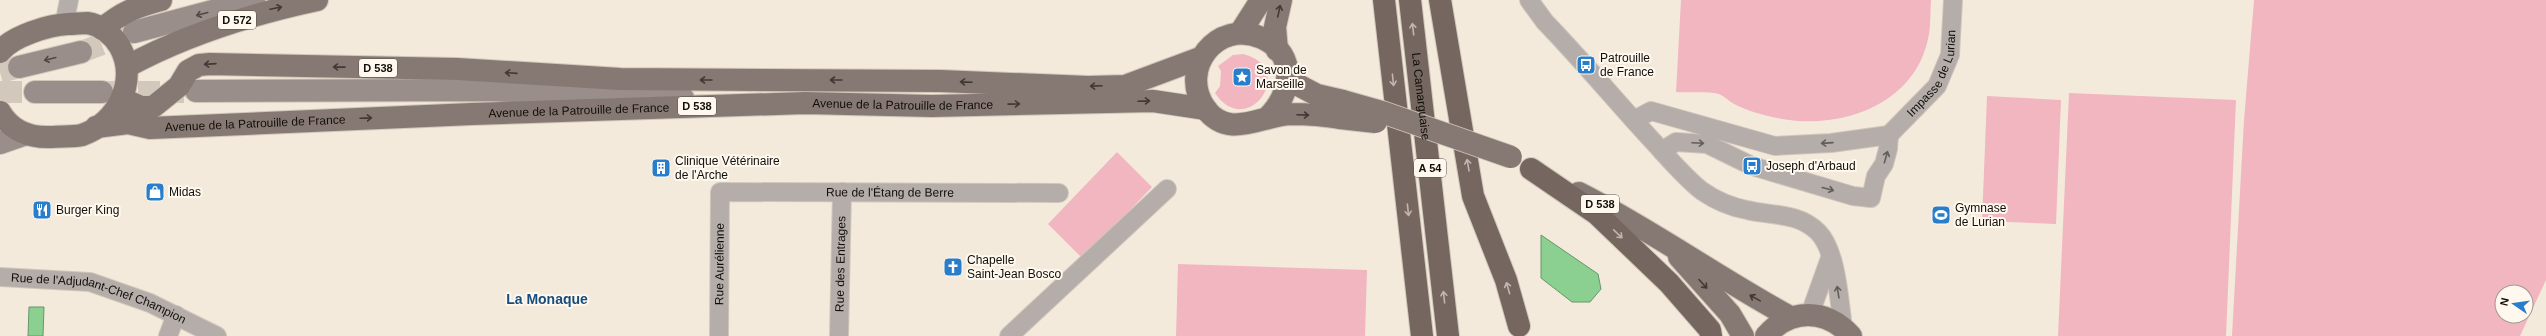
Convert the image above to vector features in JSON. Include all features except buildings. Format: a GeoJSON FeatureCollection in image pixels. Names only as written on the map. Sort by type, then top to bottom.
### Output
{"type":"FeatureCollection","features":[{"type":"Feature","properties":{"kind":"highway","name":"La Camarguaise"},"geometry":{"type":"LineString","coordinates":[[1384,0],[1422,336]]}},
{"type":"Feature","properties":{"kind":"highway","name":"La Camarguaise"},"geometry":{"type":"LineString","coordinates":[[1410,0],[1448,336]]}},
{"type":"Feature","properties":{"kind":"highway"},"geometry":{"type":"LineString","coordinates":[[1440,0],[1473,196],[1506,280],[1519,326]]}},
{"type":"Feature","properties":{"kind":"highway"},"geometry":{"type":"LineString","coordinates":[[1531,169],[1596,214],[1669,283],[1710,330],[1711,336]]}},
{"type":"Feature","properties":{"kind":"main road"},"geometry":{"type":"LineString","coordinates":[[102,29],[119,14],[161,0]]}},
{"type":"Feature","properties":{"kind":"main road"},"geometry":{"type":"LineString","coordinates":[[134,32],[254,0]]}},
{"type":"Feature","properties":{"kind":"main road","name":"D 572"},"geometry":{"type":"LineString","coordinates":[[128,66],[160,49],[265,11],[317,0]]}},
{"type":"Feature","properties":{"kind":"main road"},"geometry":{"type":"LineString","coordinates":[[1240,33],[1261,0]]}},
{"type":"Feature","properties":{"kind":"main road"},"geometry":{"type":"LineString","coordinates":[[1281,0],[1275,27],[1288,81],[1285,95],[1278,108],[1267,118],[1255,123],[1242,125],[1228,124],[1216,118],[1206,109],[1199,98],[1196,84],[1196,71],[1200,58],[1216,40],[1240,33],[1254,34],[1267,40],[1282,58]]}},
{"type":"Feature","properties":{"kind":"main road"},"geometry":{"type":"LineString","coordinates":[[0,52],[10,35],[64,25],[87,23],[102,29],[114,38],[128,66],[128,82],[122,99],[111,114],[96,127],[81,135],[38,138],[14,128],[0,112]]}},
{"type":"Feature","properties":{"kind":"main road"},"geometry":{"type":"LineString","coordinates":[[19,67],[81,52]]}},
{"type":"Feature","properties":{"kind":"main road","name":"D 538"},"geometry":{"type":"LineString","coordinates":[[122,99],[141,107],[153,107],[166,99],[179,86],[188,71],[199,65],[210,64],[457,69],[620,80],[940,80],[1088,87],[1125,86],[1200,58]]}},
{"type":"Feature","properties":{"kind":"main road","name":"D 538"},"geometry":{"type":"LineString","coordinates":[[1282,58],[1298,85],[1341,109]]}},
{"type":"Feature","properties":{"kind":"main road"},"geometry":{"type":"LineString","coordinates":[[487,90],[620,80]]}},
{"type":"Feature","properties":{"kind":"main road"},"geometry":{"type":"LineString","coordinates":[[932,106],[938,99],[940,80]]}},
{"type":"Feature","properties":{"kind":"main road"},"geometry":{"type":"LineString","coordinates":[[196,91],[487,90],[805,103]]}},
{"type":"Feature","properties":{"kind":"main road"},"geometry":{"type":"LineString","coordinates":[[35,92],[102,92]]}},
{"type":"Feature","properties":{"kind":"main road","name":"Avenue de la Patrouille de France"},"geometry":{"type":"LineString","coordinates":[[96,127],[128,123],[150,128],[464,114],[805,103],[932,106],[1153,101],[1206,109]]}},
{"type":"Feature","properties":{"kind":"main road","name":"D 538"},"geometry":{"type":"LineString","coordinates":[[1267,118],[1288,114],[1341,109],[1432,129],[1511,157],[1531,169],[1614,211],[1668,245],[1800,316]]}},
{"type":"Feature","properties":{"kind":"main road"},"geometry":{"type":"LineString","coordinates":[[0,143],[26,134]]}},
{"type":"Feature","properties":{"kind":"main road","name":"D 538"},"geometry":{"type":"LineString","coordinates":[[1668,245],[1730,314],[1743,336]]}},
{"type":"Feature","properties":{"kind":"main road"},"geometry":{"type":"LineString","coordinates":[[1766,336],[1774,327],[1800,316],[1828,318],[1847,332]]}},
{"type":"Feature","properties":{"kind":"street"},"geometry":{"type":"LineString","coordinates":[[64,25],[69,0]]}},
{"type":"Feature","properties":{"kind":"street"},"geometry":{"type":"LineString","coordinates":[[1529,0],[1545,22],[1662,151],[1702,190],[1721,202],[1747,210],[1794,217],[1809,224],[1826,243],[1847,332]]}},
{"type":"Feature","properties":{"kind":"street","name":"Impasse de Lurian"},"geometry":{"type":"LineString","coordinates":[[1889,135],[1937,86],[1950,55],[1954,0]]}},
{"type":"Feature","properties":{"kind":"street"},"geometry":{"type":"LineString","coordinates":[[1634,120],[1651,111],[1775,146],[1831,144],[1889,135],[1888,149],[1884,164],[1876,176],[1871,198],[1854,196],[1752,166],[1707,144],[1676,142],[1662,151]]}},
{"type":"Feature","properties":{"kind":"street"},"geometry":{"type":"LineString","coordinates":[[1009,336],[1167,189]]}},
{"type":"Feature","properties":{"kind":"street","name":"Rue de l'Étang de Berre"},"geometry":{"type":"LineString","coordinates":[[720,192],[1059,193]]}},
{"type":"Feature","properties":{"kind":"street","name":"Rue Aurélienne"},"geometry":{"type":"LineString","coordinates":[[718,336],[720,192]]}},
{"type":"Feature","properties":{"kind":"street","name":"Rue des Entrages"},"geometry":{"type":"LineString","coordinates":[[839,336],[842,192]]}},
{"type":"Feature","properties":{"kind":"street"},"geometry":{"type":"LineString","coordinates":[[1800,316],[1830,257]]}},
{"type":"Feature","properties":{"kind":"street","name":"Rue de l'Adjudant-Chef Champion"},"geometry":{"type":"LineString","coordinates":[[0,277],[90,282],[150,302],[217,336]]}},
{"type":"Feature","properties":{"kind":"street"},"geometry":{"type":"LineString","coordinates":[[168,336],[176,315]]}},
{"type":"Feature","properties":{"kind":"shaded area"},"geometry":{"type":"Polygon","coordinates":[[[1681,0],[1931,0],[1930,30],[1920,62],[1907,81],[1890,97],[1870,108],[1848,116],[1824,121],[1800,121],[1766,116],[1745,109],[1719,94],[1676,92],[1681,0]]]}},
{"type":"Feature","properties":{"kind":"shaded area"},"geometry":{"type":"Polygon","coordinates":[[[2254,0],[2546,0],[2546,280],[2534,306],[2534,284],[2494,284],[2494,324],[2526,324],[2520,336],[2232,336],[2244,120],[2254,0]]]}},
{"type":"Feature","properties":{"kind":"shaded area"},"geometry":{"type":"Polygon","coordinates":[[[1243,54],[1259,62],[1267,73],[1267,85],[1262,97],[1253,105],[1241,109],[1228,106],[1215,93],[1220,86],[1221,71],[1218,66],[1233,55],[1243,54]]]}},
{"type":"Feature","properties":{"kind":"shaded area"},"geometry":{"type":"Polygon","coordinates":[[[2069,93],[2236,100],[2226,336],[2058,336],[2069,93]]]}},
{"type":"Feature","properties":{"kind":"shaded area"},"geometry":{"type":"Polygon","coordinates":[[[1987,96],[2061,100],[2056,224],[1982,221],[1987,96]]]}},
{"type":"Feature","properties":{"kind":"shaded area"},"geometry":{"type":"Polygon","coordinates":[[[1117,152],[1152,187],[1083,259],[1048,224],[1117,152]]]}},
{"type":"Feature","properties":{"kind":"shaded area"},"geometry":{"type":"Polygon","coordinates":[[[1541,235],[1598,274],[1601,289],[1590,302],[1572,302],[1541,278],[1541,235]]]}},
{"type":"Feature","properties":{"kind":"shaded area"},"geometry":{"type":"Polygon","coordinates":[[[1178,264],[1367,270],[1365,336],[1176,336],[1178,264]]]}},
{"type":"Feature","properties":{"kind":"shaded area"},"geometry":{"type":"Polygon","coordinates":[[[29,307],[44,307],[43,336],[28,336],[29,307]]]}},
{"type":"Feature","properties":{"kind":"tunnel"},"geometry":{"type":"LineString","coordinates":[[81,52],[131,33]]}},
{"type":"Feature","properties":{"kind":"tunnel"},"geometry":{"type":"LineString","coordinates":[[0,72],[19,67]]}},
{"type":"Feature","properties":{"kind":"tunnel"},"geometry":{"type":"LineString","coordinates":[[0,92],[35,92]]}},
{"type":"Feature","properties":{"kind":"tunnel"},"geometry":{"type":"LineString","coordinates":[[105,92],[184,92]]}},
{"type":"Feature","properties":{"kind":"place","name":"Patrouille de France"},"geometry":{"type":"Point","coordinates":[1586,65]}},
{"type":"Feature","properties":{"kind":"place","name":"Savon de Marseille"},"geometry":{"type":"Point","coordinates":[1242,77]}},
{"type":"Feature","properties":{"kind":"place","name":"Joseph d'Arbaud"},"geometry":{"type":"Point","coordinates":[1752,166]}},
{"type":"Feature","properties":{"kind":"place","name":"Clinique Vétérinaire de l'Arche"},"geometry":{"type":"Point","coordinates":[661,168]}},
{"type":"Feature","properties":{"kind":"place","name":"Midas"},"geometry":{"type":"Point","coordinates":[155,192]}},
{"type":"Feature","properties":{"kind":"place","name":"Burger King"},"geometry":{"type":"Point","coordinates":[42,210]}},
{"type":"Feature","properties":{"kind":"place","name":"Gymnase de Lurian"},"geometry":{"type":"Point","coordinates":[1941,215]}},
{"type":"Feature","properties":{"kind":"place","name":"Chapelle Saint-Jean Bosco"},"geometry":{"type":"Point","coordinates":[953,267]}},
{"type":"Feature","properties":{"kind":"district","name":"La Monaque"},"geometry":{"type":"Point","coordinates":[547,299]}}]}
